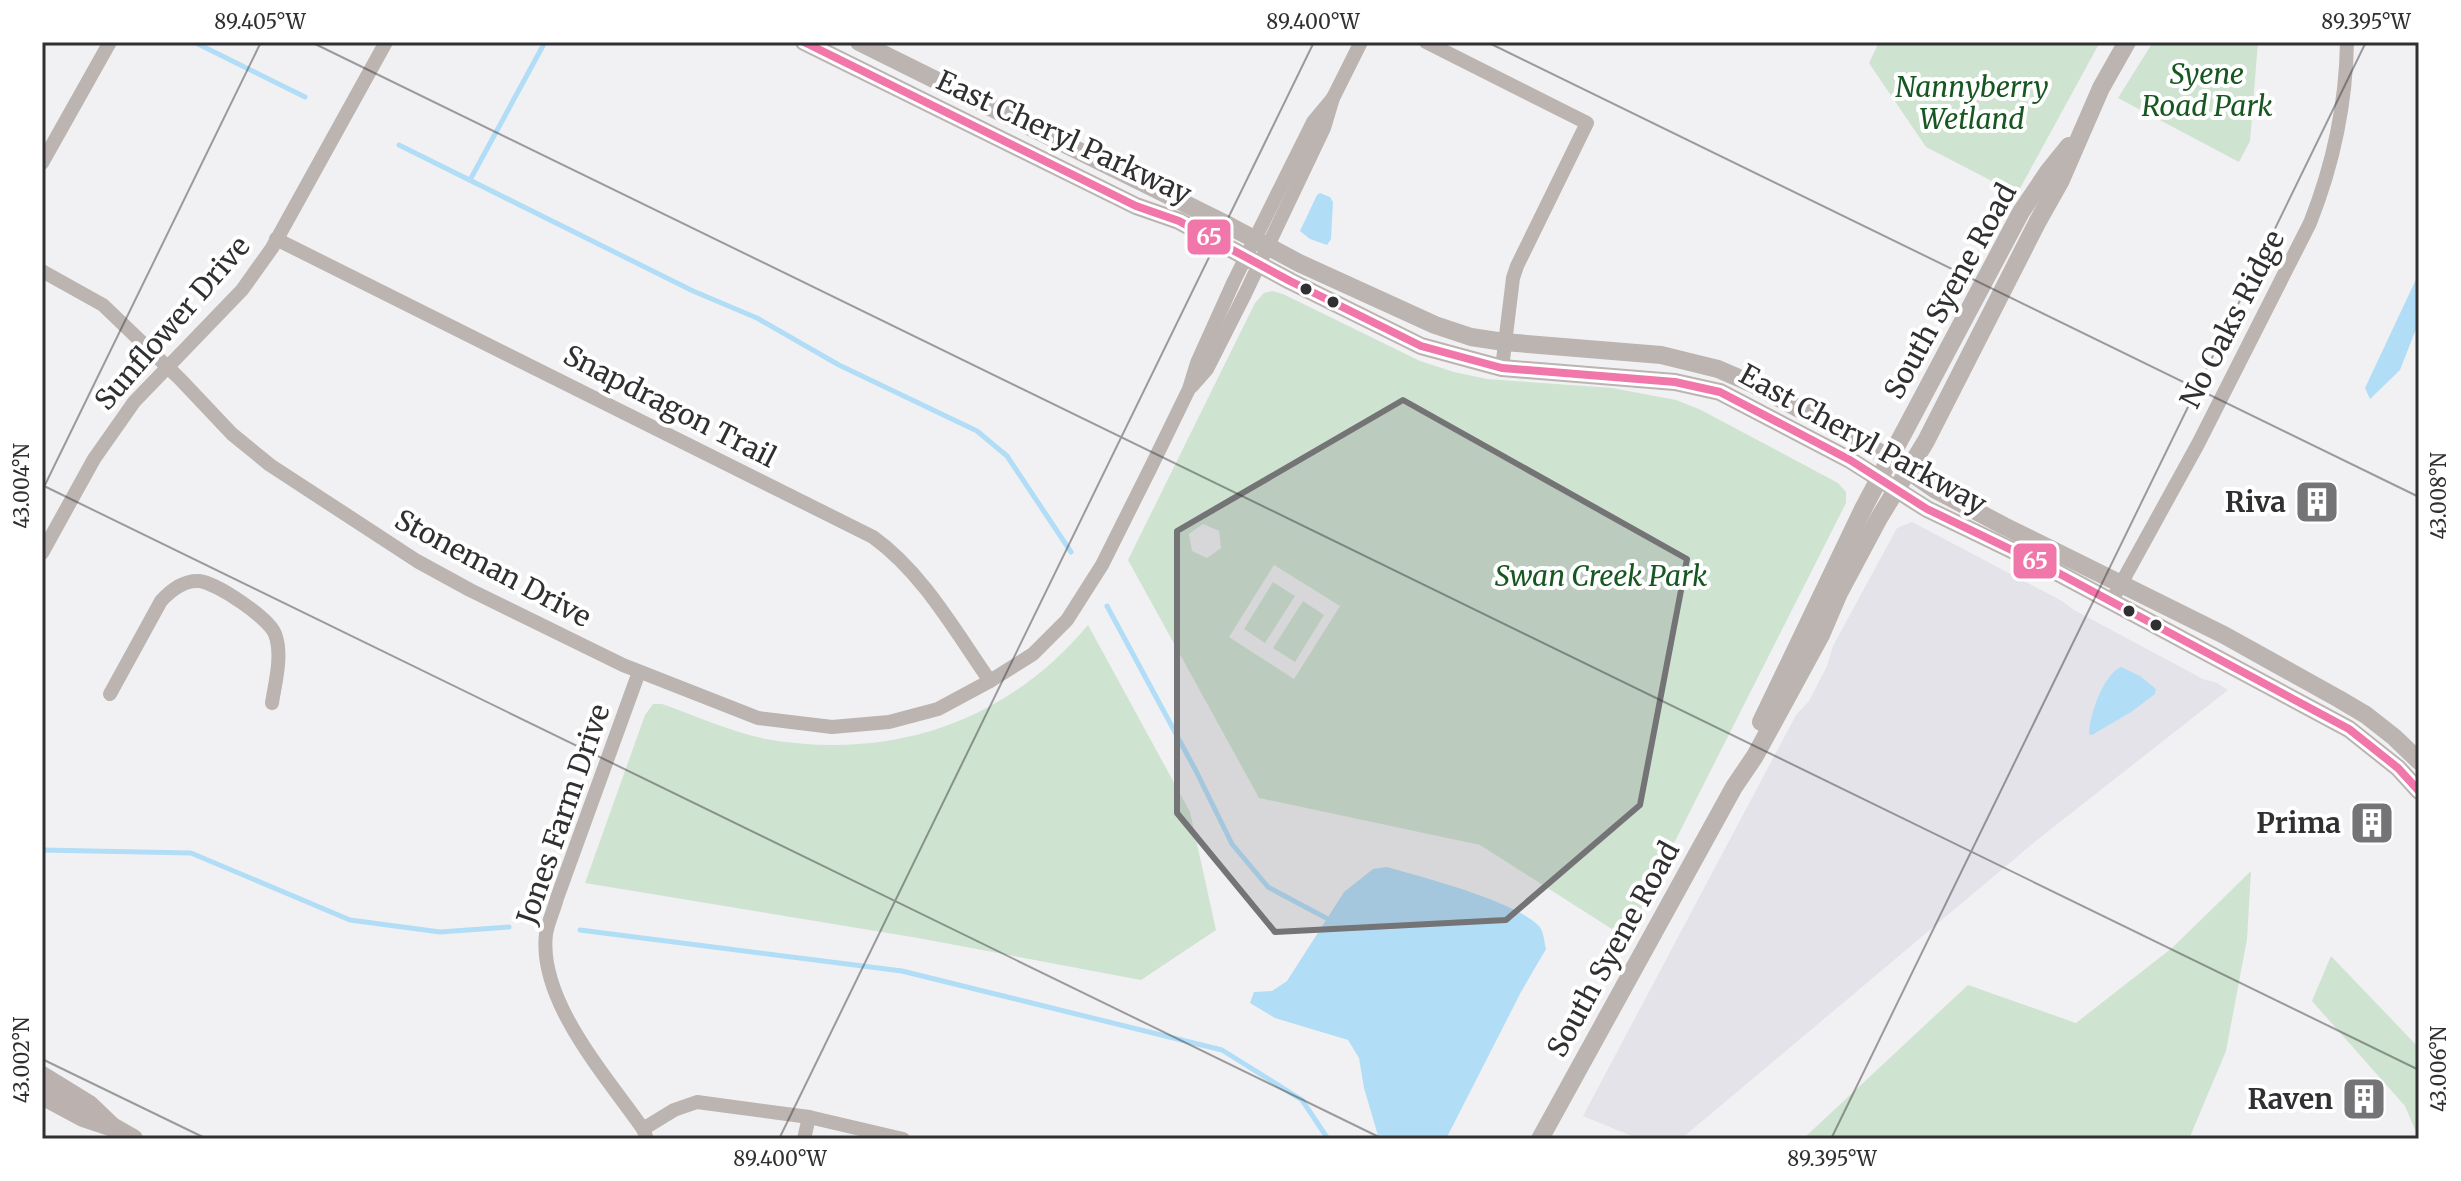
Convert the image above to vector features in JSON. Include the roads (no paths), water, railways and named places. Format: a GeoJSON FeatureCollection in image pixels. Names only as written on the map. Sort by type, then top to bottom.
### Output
{"type":"FeatureCollection","features":[{"type":"Feature","properties":{"kind":"main road"},"geometry":{"type":"LineString","coordinates":[[42,1076],[89,1105],[112,1127]]}},
{"type":"Feature","properties":{"kind":"main road"},"geometry":{"type":"LineString","coordinates":[[42,1095],[133,1139]]}},
{"type":"Feature","properties":{"kind":"street"},"geometry":{"type":"LineString","coordinates":[[42,163],[110,42]]}},
{"type":"Feature","properties":{"kind":"street","name":"Sunflower Drive"},"geometry":{"type":"LineString","coordinates":[[42,553],[94,459],[134,402],[242,290],[276,239],[386,42]]}},
{"type":"Feature","properties":{"kind":"street","name":"East Cheryl Parkway"},"geometry":{"type":"LineString","coordinates":[[804,42],[1136,206],[1179,221],[1421,346],[1502,368],[1675,382],[1720,392],[1880,477],[1927,509],[2047,567],[2349,729],[2398,768],[2419,791]]}},
{"type":"Feature","properties":{"kind":"street","name":"East Cheryl Parkway"},"geometry":{"type":"LineString","coordinates":[[859,42],[1346,285],[1435,325],[1471,337],[1504,342],[1661,355],[1718,369],[1755,385],[1890,458],[1936,490],[2224,635],[2339,699],[2394,737],[2419,761]]}},
{"type":"Feature","properties":{"kind":"street","name":"Stoneman Drive"},"geometry":{"type":"LineString","coordinates":[[42,271],[103,305],[232,434],[270,465],[417,561],[470,590],[639,672],[758,718],[832,727],[889,722],[938,709],[990,681],[1033,654],[1067,620],[1102,565],[1189,389],[1197,363],[1324,128],[1333,98],[1361,42]]}},
{"type":"Feature","properties":{"kind":"street"},"geometry":{"type":"LineString","coordinates":[[1426,42],[1587,123],[1517,266],[1502,368]]}},
{"type":"Feature","properties":{"kind":"street","name":"South Syene Road"},"geometry":{"type":"LineString","coordinates":[[1540,1139],[1734,787],[1755,756],[1821,635],[1839,593],[1926,441],[2061,180],[2081,132],[2127,42]]}},
{"type":"Feature","properties":{"kind":"street","name":"No Oaks Ridge"},"geometry":{"type":"LineString","coordinates":[[2111,602],[2198,444],[2310,223],[2336,142],[2343,102],[2347,42]]}},
{"type":"Feature","properties":{"kind":"street","name":"South Syene Road"},"geometry":{"type":"LineString","coordinates":[[1734,787],[1784,670],[1890,458],[2021,212],[2081,132]]}},
{"type":"Feature","properties":{"kind":"street","name":"Snapdragon Trail"},"geometry":{"type":"LineString","coordinates":[[276,239],[873,537],[913,572],[990,681]]}},
{"type":"Feature","properties":{"kind":"street"},"geometry":{"type":"LineString","coordinates":[[110,694],[161,601],[172,589],[198,581],[214,586],[269,623],[279,650],[272,703]]}},
{"type":"Feature","properties":{"kind":"street","name":"Jones Farm Drive"},"geometry":{"type":"LineString","coordinates":[[639,672],[546,933],[552,986],[569,1022],[645,1134]]}},
{"type":"Feature","properties":{"kind":"street"},"geometry":{"type":"LineString","coordinates":[[645,1134],[674,1110],[697,1102],[809,1117],[903,1139]]}},
{"type":"Feature","properties":{"kind":"street"},"geometry":{"type":"LineString","coordinates":[[804,1139],[809,1117]]}},
{"type":"Feature","properties":{"kind":"water"},"geometry":{"type":"Polygon","coordinates":[[[1320,193],[1330,197],[1333,202],[1331,239],[1327,245],[1310,239],[1300,231],[1320,193]]]}},
{"type":"Feature","properties":{"kind":"water"},"geometry":{"type":"Polygon","coordinates":[[[2419,273],[2416,329],[2400,370],[2370,399],[2365,388],[2419,273]]]}},
{"type":"Feature","properties":{"kind":"water"},"geometry":{"type":"Polygon","coordinates":[[[2121,667],[2140,676],[2156,689],[2155,694],[2131,712],[2089,734],[2099,696],[2109,678],[2121,667]]]}},
{"type":"Feature","properties":{"kind":"water"},"geometry":{"type":"Polygon","coordinates":[[[1387,867],[1490,899],[1527,917],[1539,926],[1544,937],[1546,949],[1446,1139],[1379,1139],[1359,1058],[1348,1040],[1275,1018],[1250,1003],[1254,992],[1272,991],[1287,981],[1344,892],[1373,869],[1387,867]]]}},
{"type":"Feature","properties":{"kind":"waterway"},"geometry":{"type":"LineString","coordinates":[[194,42],[305,97]]}},
{"type":"Feature","properties":{"kind":"waterway"},"geometry":{"type":"LineString","coordinates":[[470,180],[545,42]]}},
{"type":"Feature","properties":{"kind":"waterway"},"geometry":{"type":"LineString","coordinates":[[399,145],[693,291],[757,318],[839,365],[977,431],[1007,456],[1071,552]]}},
{"type":"Feature","properties":{"kind":"waterway"},"geometry":{"type":"LineString","coordinates":[[1107,606],[1232,844],[1268,887],[1326,918]]}},
{"type":"Feature","properties":{"kind":"waterway"},"geometry":{"type":"LineString","coordinates":[[42,850],[191,853],[350,920],[440,932],[509,927]]}},
{"type":"Feature","properties":{"kind":"waterway"},"geometry":{"type":"LineString","coordinates":[[580,930],[902,971],[1222,1050],[1302,1100],[1328,1139]]}},
{"type":"Feature","properties":{"kind":"place","name":"Riva"},"geometry":{"type":"Point","coordinates":[2317,502]}},
{"type":"Feature","properties":{"kind":"place","name":"Prima"},"geometry":{"type":"Point","coordinates":[2372,823]}},
{"type":"Feature","properties":{"kind":"place","name":"Raven"},"geometry":{"type":"Point","coordinates":[2364,1099]}},
{"type":"Feature","properties":{"kind":"park label","name":"Syene Road Park"},"geometry":{"type":"Point","coordinates":[2207,90]}},
{"type":"Feature","properties":{"kind":"park label","name":"Nannyberry Wetland"},"geometry":{"type":"Point","coordinates":[1972,103]}},
{"type":"Feature","properties":{"kind":"park label","name":"Swan Creek Park"},"geometry":{"type":"Point","coordinates":[1601,576]}}]}
